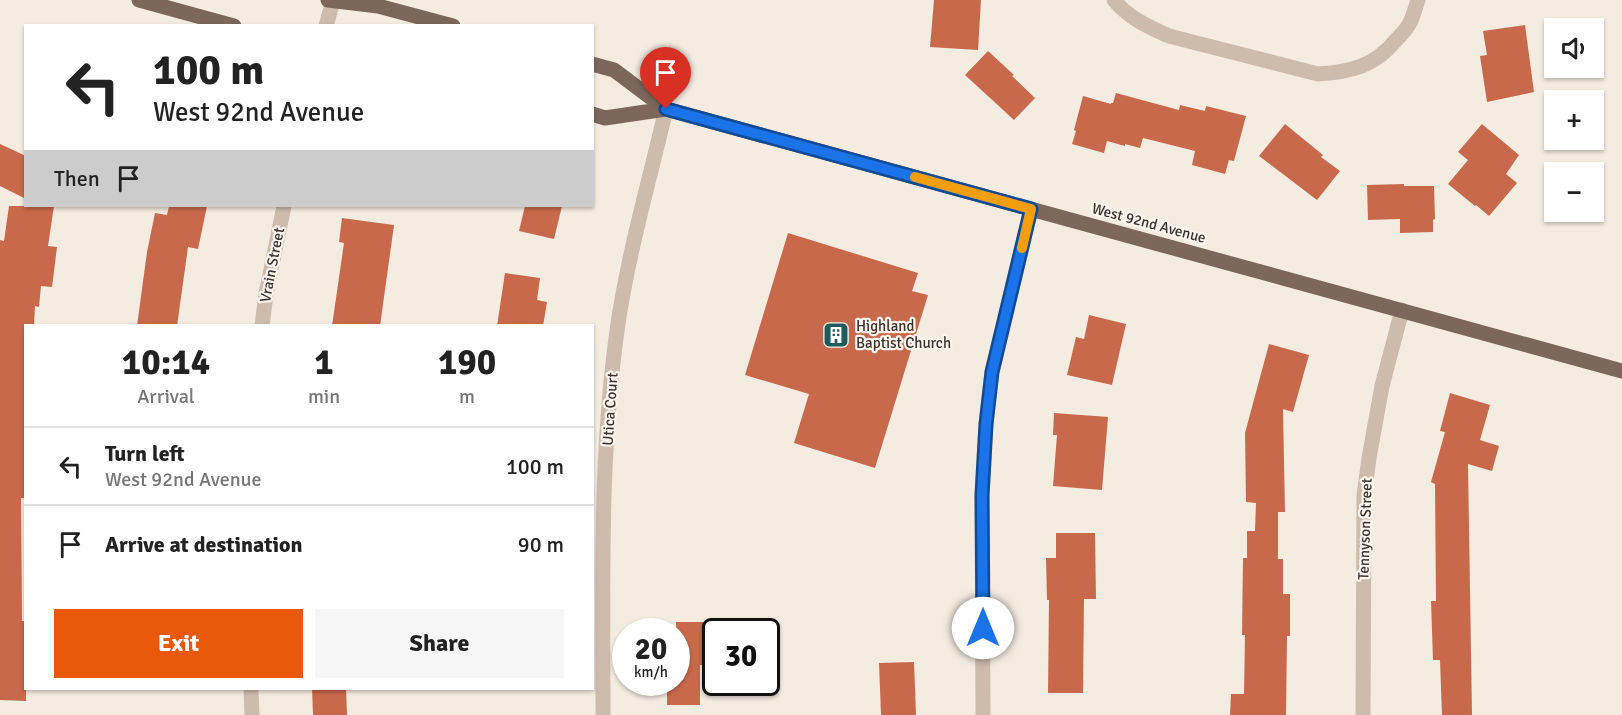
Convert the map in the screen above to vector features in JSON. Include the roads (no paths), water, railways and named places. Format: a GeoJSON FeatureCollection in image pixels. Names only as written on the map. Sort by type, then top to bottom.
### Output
{"type":"FeatureCollection","features":[{"type":"Feature","properties":{"kind":"main road"},"geometry":{"type":"LineString","coordinates":[[139,0],[227,24]]}},
{"type":"Feature","properties":{"kind":"main road"},"geometry":{"type":"LineString","coordinates":[[330,1],[378,6],[446,24]]}},
{"type":"Feature","properties":{"kind":"main road","name":"West 92nd Avenue"},"geometry":{"type":"LineString","coordinates":[[594,65],[614,70],[666,109],[1622,371]]}},
{"type":"Feature","properties":{"kind":"main road","name":"West 92nd Avenue"},"geometry":{"type":"LineString","coordinates":[[594,115],[605,118],[666,109]]}},
{"type":"Feature","properties":{"kind":"street"},"geometry":{"type":"LineString","coordinates":[[1114,0],[1122,10],[1150,28],[1169,36],[1318,74],[1354,69],[1386,53],[1409,25],[1418,0]]}},
{"type":"Feature","properties":{"kind":"street"},"geometry":{"type":"LineString","coordinates":[[326,24],[330,1]]}},
{"type":"Feature","properties":{"kind":"street","name":"Utica Court"},"geometry":{"type":"LineString","coordinates":[[603,715],[603,524],[612,372],[619,316],[666,109]]}},
{"type":"Feature","properties":{"kind":"street","name":"Vrain Street"},"geometry":{"type":"LineString","coordinates":[[262,324],[284,207]]}},
{"type":"Feature","properties":{"kind":"street"},"geometry":{"type":"LineString","coordinates":[[983,715],[982,495],[986,424],[992,372],[1031,209]]}},
{"type":"Feature","properties":{"kind":"street","name":"Tennyson Street"},"geometry":{"type":"LineString","coordinates":[[1363,715],[1364,496],[1382,386],[1402,310]]}},
{"type":"Feature","properties":{"kind":"street"},"geometry":{"type":"LineString","coordinates":[[251,690],[252,715]]}},
{"type":"Feature","properties":{"kind":"place","name":"Highland Baptist Church"},"geometry":{"type":"Point","coordinates":[836,335]}}]}
